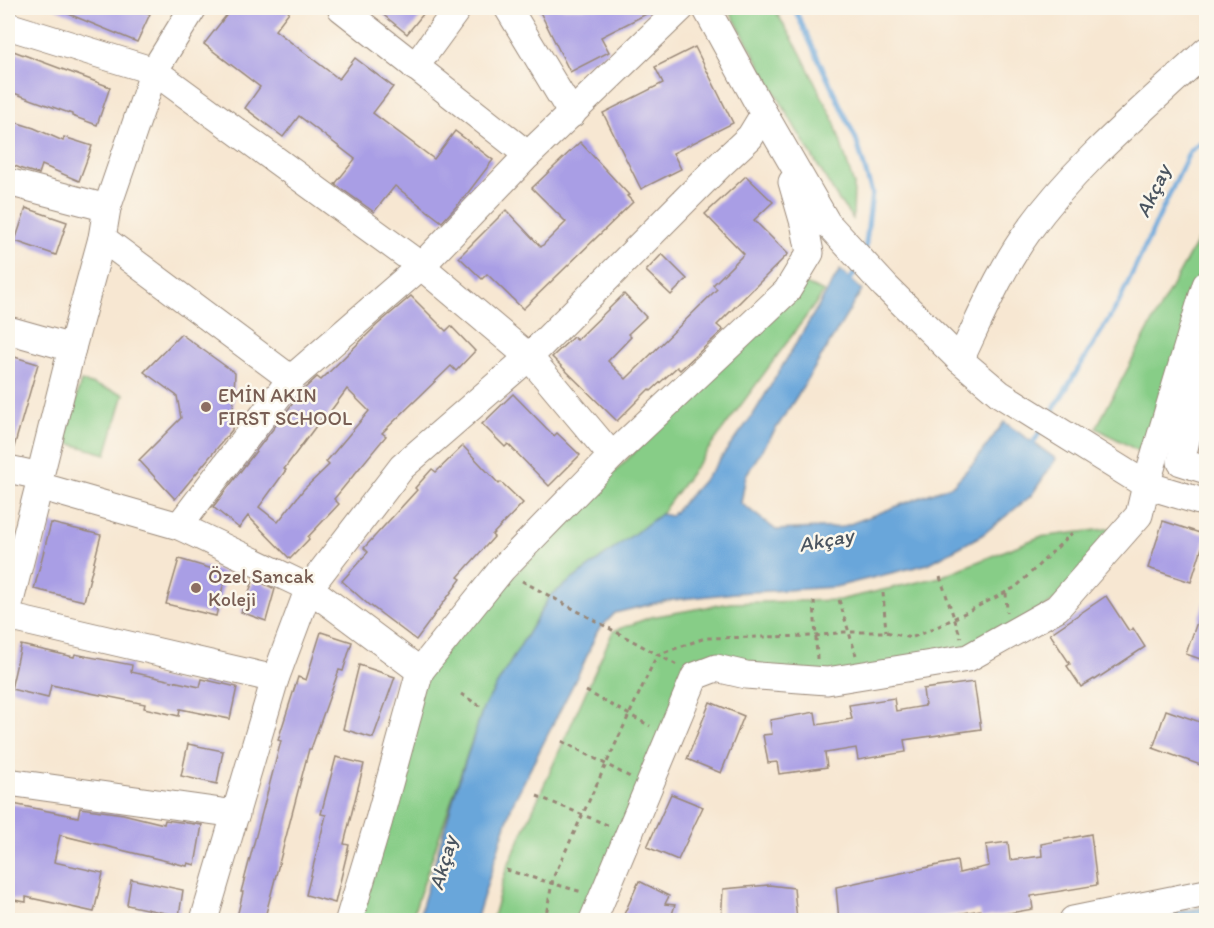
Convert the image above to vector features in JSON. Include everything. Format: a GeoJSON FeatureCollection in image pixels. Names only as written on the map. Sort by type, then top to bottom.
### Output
{"type":"FeatureCollection","features":[{"type":"Feature","properties":{"kind":"street"},"geometry":{"type":"LineString","coordinates":[[8,609],[72,348],[102,238],[107,208],[154,71],[193,8]]}},
{"type":"Feature","properties":{"kind":"street"},"geometry":{"type":"LineString","coordinates":[[341,8],[528,156]]}},
{"type":"Feature","properties":{"kind":"street"},"geometry":{"type":"LineString","coordinates":[[415,67],[458,8]]}},
{"type":"Feature","properties":{"kind":"street"},"geometry":{"type":"LineString","coordinates":[[508,8],[572,114]]}},
{"type":"Feature","properties":{"kind":"street"},"geometry":{"type":"LineString","coordinates":[[179,526],[291,379],[421,266],[528,156],[681,8]]}},
{"type":"Feature","properties":{"kind":"street"},"geometry":{"type":"LineString","coordinates":[[706,8],[827,223],[885,286],[960,360],[1000,394],[1146,485],[1206,503]]}},
{"type":"Feature","properties":{"kind":"street"},"geometry":{"type":"LineString","coordinates":[[8,26],[154,71],[421,266],[529,357],[612,456]]}},
{"type":"Feature","properties":{"kind":"street"},"geometry":{"type":"LineString","coordinates":[[960,360],[1009,261],[1027,232],[1049,204],[1093,156],[1206,51]]}},
{"type":"Feature","properties":{"kind":"street"},"geometry":{"type":"LineString","coordinates":[[204,921],[275,679],[309,588],[402,467],[529,357],[750,137],[764,114]]}},
{"type":"Feature","properties":{"kind":"street"},"geometry":{"type":"LineString","coordinates":[[349,921],[420,671],[502,569],[612,456],[787,291],[810,253],[791,180],[764,114]]}},
{"type":"Feature","properties":{"kind":"street"},"geometry":{"type":"LineString","coordinates":[[8,182],[107,208]]}},
{"type":"Feature","properties":{"kind":"street"},"geometry":{"type":"LineString","coordinates":[[102,238],[291,379]]}},
{"type":"Feature","properties":{"kind":"street"},"geometry":{"type":"LineString","coordinates":[[598,909],[696,676],[716,668],[746,675],[827,681],[968,658],[1057,608],[1139,515],[1206,285]]}},
{"type":"Feature","properties":{"kind":"street"},"geometry":{"type":"LineString","coordinates":[[8,330],[72,348]]}},
{"type":"Feature","properties":{"kind":"street"},"geometry":{"type":"LineString","coordinates":[[1206,365],[1201,405],[1180,462],[1206,470]]}},
{"type":"Feature","properties":{"kind":"street"},"geometry":{"type":"LineString","coordinates":[[8,469],[179,526],[309,588],[420,671]]}},
{"type":"Feature","properties":{"kind":"street"},"geometry":{"type":"LineString","coordinates":[[8,617],[275,679]]}},
{"type":"Feature","properties":{"kind":"street"},"geometry":{"type":"LineString","coordinates":[[8,782],[236,814]]}},
{"type":"Feature","properties":{"kind":"street"},"geometry":{"type":"LineString","coordinates":[[1073,921],[1206,892]]}},
{"type":"Feature","properties":{"kind":"path"},"geometry":{"type":"LineString","coordinates":[[502,569],[696,676]]}},
{"type":"Feature","properties":{"kind":"path"},"geometry":{"type":"LineString","coordinates":[[940,577],[968,658]]}},
{"type":"Feature","properties":{"kind":"path"},"geometry":{"type":"LineString","coordinates":[[883,593],[886,632]]}},
{"type":"Feature","properties":{"kind":"path"},"geometry":{"type":"LineString","coordinates":[[838,600],[862,676]]}},
{"type":"Feature","properties":{"kind":"path"},"geometry":{"type":"LineString","coordinates":[[814,601],[819,681]]}},
{"type":"Feature","properties":{"kind":"path"},"geometry":{"type":"LineString","coordinates":[[586,691],[670,736]]}},
{"type":"Feature","properties":{"kind":"path"},"geometry":{"type":"LineString","coordinates":[[461,694],[483,708]]}},
{"type":"Feature","properties":{"kind":"path"},"geometry":{"type":"LineString","coordinates":[[562,741],[649,787]]}},
{"type":"Feature","properties":{"kind":"path"},"geometry":{"type":"LineString","coordinates":[[537,795],[630,834]]}},
{"type":"Feature","properties":{"kind":"path"},"geometry":{"type":"LineString","coordinates":[[506,870],[598,909]]}},
{"type":"Feature","properties":{"kind":"green space"},"geometry":{"type":"Polygon","coordinates":[[[728,8],[774,8],[800,52],[834,121],[854,185],[853,219],[838,199],[796,129],[728,8]]]}},
{"type":"Feature","properties":{"kind":"green space"},"geometry":{"type":"Polygon","coordinates":[[[1206,225],[1206,285],[1153,459],[1096,428],[1206,225]]]}},
{"type":"Feature","properties":{"kind":"green space"},"geometry":{"type":"Polygon","coordinates":[[[801,282],[824,292],[661,514],[550,596],[483,708],[411,920],[349,920],[420,671],[801,282]]]}},
{"type":"Feature","properties":{"kind":"green space"},"geometry":{"type":"Polygon","coordinates":[[[81,381],[124,394],[106,454],[64,442],[81,381]]]}},
{"type":"Feature","properties":{"kind":"green space"},"geometry":{"type":"Polygon","coordinates":[[[1114,528],[1057,599],[968,658],[862,676],[696,676],[593,920],[492,920],[506,870],[613,631],[651,617],[730,603],[839,600],[940,577],[1039,537],[1114,528]]]}},
{"type":"Feature","properties":{"kind":"water"},"geometry":{"type":"Polygon","coordinates":[[[840,270],[862,290],[746,475],[741,503],[776,530],[842,527],[953,485],[976,460],[1004,422],[1056,459],[1031,496],[982,535],[928,564],[835,587],[735,593],[664,601],[615,613],[597,632],[583,665],[512,805],[476,920],[418,920],[455,793],[483,708],[550,596],[661,514],[671,516],[709,474],[753,415],[840,270]]]}},
{"type":"Feature","properties":{"kind":"water"},"geometry":{"type":"Polygon","coordinates":[[[1206,907],[1206,920],[1133,920],[1206,907]]]}},
{"type":"Feature","properties":{"kind":"building"},"geometry":{"type":"Polygon","coordinates":[[[54,8],[136,8],[150,14],[137,42],[54,8]]]}},
{"type":"Feature","properties":{"kind":"building"},"geometry":{"type":"Polygon","coordinates":[[[232,8],[292,8],[275,30],[339,79],[355,58],[393,87],[373,113],[434,159],[455,131],[493,160],[442,222],[395,186],[374,212],[335,184],[355,159],[299,116],[283,137],[245,108],[260,87],[204,44],[232,8]]]}},
{"type":"Feature","properties":{"kind":"building"},"geometry":{"type":"Polygon","coordinates":[[[375,8],[428,8],[407,34],[375,8]]]}},
{"type":"Feature","properties":{"kind":"building"},"geometry":{"type":"Polygon","coordinates":[[[538,8],[658,8],[601,37],[609,52],[570,72],[538,8]]]}},
{"type":"Feature","properties":{"kind":"building"},"geometry":{"type":"Polygon","coordinates":[[[695,47],[733,123],[673,153],[681,169],[641,189],[603,113],[663,83],[655,67],[695,47]]]}},
{"type":"Feature","properties":{"kind":"building"},"geometry":{"type":"Polygon","coordinates":[[[8,49],[110,87],[97,125],[8,91],[8,49]]]}},
{"type":"Feature","properties":{"kind":"building"},"geometry":{"type":"Polygon","coordinates":[[[8,120],[34,128],[63,141],[64,137],[92,146],[79,181],[42,165],[39,174],[8,163],[8,120]]]}},
{"type":"Feature","properties":{"kind":"building"},"geometry":{"type":"Polygon","coordinates":[[[580,142],[633,202],[523,309],[487,274],[482,279],[459,257],[506,210],[541,247],[566,222],[532,188],[580,142]]]}},
{"type":"Feature","properties":{"kind":"building"},"geometry":{"type":"Polygon","coordinates":[[[746,176],[773,202],[754,220],[788,254],[717,325],[723,330],[680,370],[677,367],[651,391],[649,389],[617,421],[552,357],[573,337],[577,340],[624,294],[646,317],[628,334],[631,337],[608,361],[626,379],[717,289],[713,285],[744,254],[705,214],[746,176]]]}},
{"type":"Feature","properties":{"kind":"building"},"geometry":{"type":"Polygon","coordinates":[[[26,208],[67,222],[56,255],[15,241],[26,208]]]}},
{"type":"Feature","properties":{"kind":"building"},"geometry":{"type":"Polygon","coordinates":[[[662,254],[687,279],[671,295],[646,271],[662,254]]]}},
{"type":"Feature","properties":{"kind":"building"},"geometry":{"type":"Polygon","coordinates":[[[411,296],[446,331],[451,326],[475,351],[456,371],[451,366],[382,433],[386,436],[334,499],[339,504],[290,559],[248,516],[239,528],[213,507],[303,390],[317,377],[321,380],[377,325],[411,296]],[[347,389],[324,420],[322,418],[259,507],[278,522],[304,489],[329,465],[326,462],[369,411],[347,389]]]}},
{"type":"Feature","properties":{"kind":"building","name":"EMİN AKIN FIRST SCHOOL"},"geometry":{"type":"Polygon","coordinates":[[[181,334],[235,373],[232,430],[175,499],[139,460],[181,418],[177,396],[144,372],[181,334]]]}},
{"type":"Feature","properties":{"kind":"building"},"geometry":{"type":"Polygon","coordinates":[[[8,355],[38,364],[12,454],[8,454],[8,355]]]}},
{"type":"Feature","properties":{"kind":"building"},"geometry":{"type":"Polygon","coordinates":[[[513,394],[554,436],[557,433],[580,455],[549,486],[508,444],[505,447],[482,424],[513,394]]]}},
{"type":"Feature","properties":{"kind":"building"},"geometry":{"type":"Polygon","coordinates":[[[1206,421],[1206,454],[1200,451],[1206,421]]]}},
{"type":"Feature","properties":{"kind":"building"},"geometry":{"type":"Polygon","coordinates":[[[463,446],[499,484],[501,482],[523,503],[492,535],[494,537],[458,577],[461,579],[416,640],[370,606],[342,581],[368,552],[364,548],[417,490],[415,488],[432,469],[436,472],[463,446]]]}},
{"type":"Feature","properties":{"kind":"building"},"geometry":{"type":"Polygon","coordinates":[[[1163,521],[1206,535],[1191,582],[1148,568],[1163,521]]]}},
{"type":"Feature","properties":{"kind":"building"},"geometry":{"type":"Polygon","coordinates":[[[51,523],[101,535],[84,601],[34,589],[51,523]]]}},
{"type":"Feature","properties":{"kind":"building","name":"Özel Sancak Koleji"},"geometry":{"type":"Polygon","coordinates":[[[179,559],[226,573],[216,616],[166,604],[179,559]]]}},
{"type":"Feature","properties":{"kind":"building"},"geometry":{"type":"Polygon","coordinates":[[[254,579],[275,589],[266,621],[241,612],[254,579]]]}},
{"type":"Feature","properties":{"kind":"building"},"geometry":{"type":"Polygon","coordinates":[[[1106,596],[1129,631],[1133,628],[1145,647],[1081,687],[1067,666],[1070,664],[1050,634],[1106,596]]]}},
{"type":"Feature","properties":{"kind":"building"},"geometry":{"type":"Polygon","coordinates":[[[1204,602],[1206,602],[1206,661],[1186,654],[1204,602]]]}},
{"type":"Feature","properties":{"kind":"building"},"geometry":{"type":"Polygon","coordinates":[[[321,632],[352,642],[343,671],[339,670],[311,749],[309,749],[264,921],[236,921],[243,892],[241,892],[281,741],[278,740],[298,677],[306,680],[321,632]]]}},
{"type":"Feature","properties":{"kind":"building"},"geometry":{"type":"Polygon","coordinates":[[[21,645],[74,657],[75,654],[132,665],[131,672],[200,687],[202,679],[237,687],[230,719],[180,709],[179,716],[144,708],[145,704],[51,685],[48,698],[11,689],[21,645]]]}},
{"type":"Feature","properties":{"kind":"building"},"geometry":{"type":"Polygon","coordinates":[[[359,665],[395,677],[373,738],[343,729],[359,665]]]}},
{"type":"Feature","properties":{"kind":"building"},"geometry":{"type":"Polygon","coordinates":[[[974,682],[981,729],[904,740],[906,752],[858,760],[856,748],[825,753],[827,767],[779,774],[777,762],[768,763],[763,735],[772,734],[770,720],[815,712],[817,725],[852,719],[849,705],[894,698],[896,711],[925,706],[923,689],[974,682]]]}},
{"type":"Feature","properties":{"kind":"building"},"geometry":{"type":"Polygon","coordinates":[[[710,702],[744,716],[721,773],[687,759],[710,702]]]}},
{"type":"Feature","properties":{"kind":"building"},"geometry":{"type":"Polygon","coordinates":[[[1166,710],[1206,724],[1206,767],[1153,748],[1166,710]]]}},
{"type":"Feature","properties":{"kind":"building"},"geometry":{"type":"Polygon","coordinates":[[[188,744],[223,751],[217,784],[181,776],[188,744]]]}},
{"type":"Feature","properties":{"kind":"building"},"geometry":{"type":"Polygon","coordinates":[[[336,757],[364,764],[344,844],[349,845],[335,903],[306,895],[326,815],[321,814],[336,757]]]}},
{"type":"Feature","properties":{"kind":"building"},"geometry":{"type":"Polygon","coordinates":[[[671,794],[703,807],[678,860],[647,847],[671,794]]]}},
{"type":"Feature","properties":{"kind":"building"},"geometry":{"type":"Polygon","coordinates":[[[8,803],[78,817],[80,808],[123,814],[164,824],[165,820],[202,825],[195,865],[188,863],[187,866],[60,835],[54,862],[103,873],[94,912],[26,897],[26,902],[8,899],[8,803]]]}},
{"type":"Feature","properties":{"kind":"building"},"geometry":{"type":"Polygon","coordinates":[[[1091,834],[1097,885],[1031,896],[1033,909],[981,918],[980,910],[917,921],[839,921],[836,887],[957,861],[959,873],[989,866],[986,845],[1008,842],[1010,860],[1042,856],[1041,844],[1091,834]]]}},
{"type":"Feature","properties":{"kind":"building"},"geometry":{"type":"Polygon","coordinates":[[[131,879],[183,890],[179,916],[127,905],[131,879]]]}},
{"type":"Feature","properties":{"kind":"building"},"geometry":{"type":"Polygon","coordinates":[[[639,881],[669,896],[665,904],[675,905],[670,921],[621,921],[639,881]]]}},
{"type":"Feature","properties":{"kind":"building"},"geometry":{"type":"Polygon","coordinates":[[[769,885],[794,888],[797,921],[721,921],[723,889],[769,885]]]}},
{"type":"Feature","properties":{"kind":"waterway"},"geometry":{"type":"LineString","coordinates":[[794,8],[856,139],[872,193],[865,251]]}},
{"type":"Feature","properties":{"kind":"waterway","name":"Akçay"},"geometry":{"type":"LineString","coordinates":[[1050,415],[1118,304],[1190,151],[1206,139]]}},
{"type":"Feature","properties":{"kind":"waterway"},"geometry":{"type":"LineString","coordinates":[[847,285],[858,267]]}},
{"type":"Feature","properties":{"kind":"waterway","name":"Akçay"},"geometry":{"type":"LineString","coordinates":[[1030,448],[1042,428]]}},
{"type":"Feature","properties":{"kind":"place","name":"EMİN AKIN FIRST SCHOOL"},"geometry":{"type":"Point","coordinates":[206,407]}},
{"type":"Feature","properties":{"kind":"place","name":"Özel Sancak Koleji"},"geometry":{"type":"Point","coordinates":[196,588]}}]}
